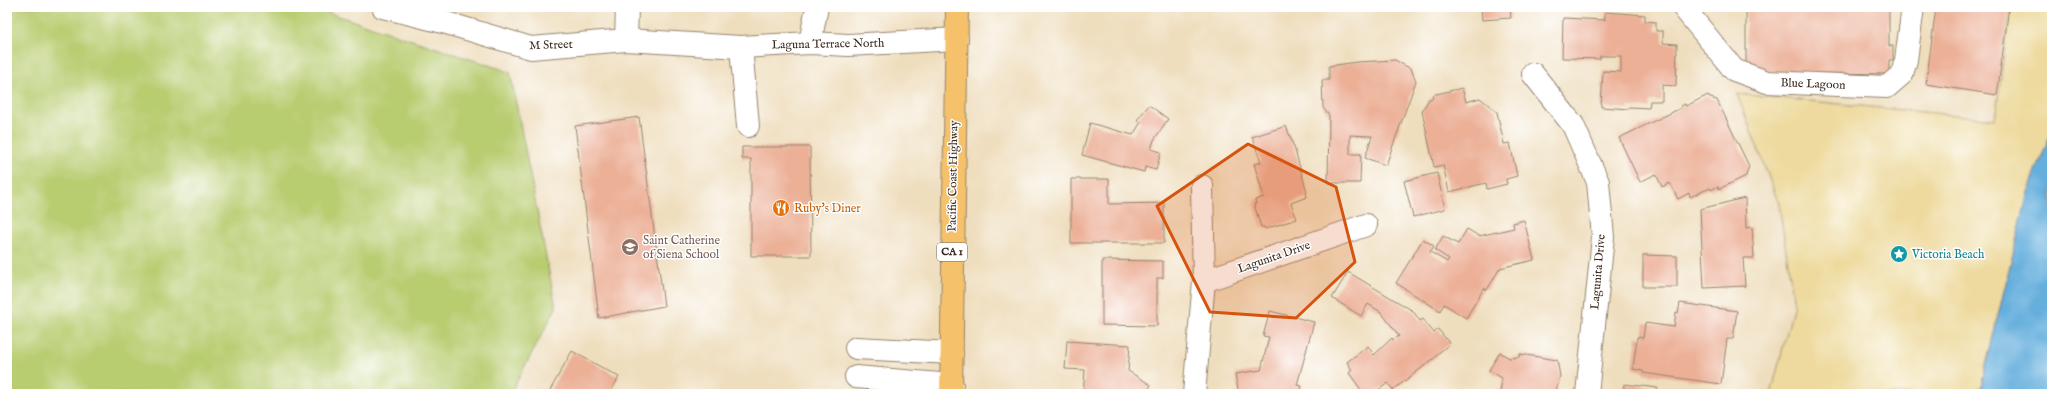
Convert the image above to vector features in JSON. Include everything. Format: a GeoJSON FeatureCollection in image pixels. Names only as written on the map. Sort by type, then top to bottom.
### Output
{"type":"FeatureCollection","features":[{"type":"Feature","properties":{"kind":"highway","name":"Pacific Coast Highway"},"geometry":{"type":"LineString","coordinates":[[951,390],[954,119],[957,39],[956,7]]}},
{"type":"Feature","properties":{"kind":"street","name":"M Street"},"geometry":{"type":"LineString","coordinates":[[383,7],[445,14],[531,48],[626,40],[699,44]]}},
{"type":"Feature","properties":{"kind":"street"},"geometry":{"type":"LineString","coordinates":[[626,40],[627,7]]}},
{"type":"Feature","properties":{"kind":"street"},"geometry":{"type":"LineString","coordinates":[[810,43],[817,7]]}},
{"type":"Feature","properties":{"kind":"street","name":"Blue Lagoon"},"geometry":{"type":"LineString","coordinates":[[1683,7],[1734,70],[1767,82],[1887,87],[1902,74],[1906,60],[1913,7]]}},
{"type":"Feature","properties":{"kind":"street","name":"Laguna Terrace North"},"geometry":{"type":"LineString","coordinates":[[699,44],[741,47],[810,43],[848,45],[957,39]]}},
{"type":"Feature","properties":{"kind":"street"},"geometry":{"type":"LineString","coordinates":[[741,47],[748,126]]}},
{"type":"Feature","properties":{"kind":"street","name":"Lagunita Drive"},"geometry":{"type":"LineString","coordinates":[[1533,74],[1573,125],[1598,182],[1603,237],[1587,394]]}},
{"type":"Feature","properties":{"kind":"street"},"geometry":{"type":"LineString","coordinates":[[1194,394],[1204,281],[1202,186]]}},
{"type":"Feature","properties":{"kind":"street","name":"Lagunita Drive"},"geometry":{"type":"LineString","coordinates":[[1204,281],[1366,225]]}},
{"type":"Feature","properties":{"kind":"street"},"geometry":{"type":"LineString","coordinates":[[856,348],[952,353]]}},
{"type":"Feature","properties":{"kind":"street"},"geometry":{"type":"LineString","coordinates":[[856,377],[951,390]]}},
{"type":"Feature","properties":{"kind":"highlighted area"},"geometry":{"type":"Polygon","coordinates":[[[1248,144],[1336,187],[1355,262],[1296,318],[1210,312],[1157,206],[1248,144]]]}},
{"type":"Feature","properties":{"kind":"green space"},"geometry":{"type":"Polygon","coordinates":[[[7,7],[311,7],[510,72],[556,308],[510,394],[7,394],[7,7]]]}},
{"type":"Feature","properties":{"kind":"sand","name":"Victoria Beach"},"geometry":{"type":"Polygon","coordinates":[[[2011,7],[2052,7],[2052,131],[2028,192],[1979,394],[1771,394],[1794,304],[1779,204],[1737,94],[1995,119],[2011,7]]]}},
{"type":"Feature","properties":{"kind":"water"},"geometry":{"type":"Polygon","coordinates":[[[2052,131],[2052,394],[1979,394],[2028,192],[2052,131]]]}},
{"type":"Feature","properties":{"kind":"building"},"geometry":{"type":"Polygon","coordinates":[[[1481,7],[1510,7],[1511,18],[1482,20],[1481,7]]]}},
{"type":"Feature","properties":{"kind":"building"},"geometry":{"type":"Polygon","coordinates":[[[1746,7],[1889,7],[1889,46],[1893,46],[1893,60],[1889,60],[1889,74],[1746,72],[1746,7]]]}},
{"type":"Feature","properties":{"kind":"building"},"geometry":{"type":"Polygon","coordinates":[[[1936,7],[2009,7],[1997,95],[1926,84],[1936,7]]]}},
{"type":"Feature","properties":{"kind":"building"},"geometry":{"type":"Polygon","coordinates":[[[1605,12],[1645,15],[1645,21],[1656,22],[1656,31],[1663,31],[1663,43],[1677,44],[1676,86],[1662,85],[1662,101],[1650,101],[1649,108],[1629,107],[1629,109],[1601,107],[1603,71],[1621,72],[1621,56],[1600,56],[1600,59],[1562,58],[1563,18],[1605,20],[1605,12]]]}},
{"type":"Feature","properties":{"kind":"building"},"geometry":{"type":"Polygon","coordinates":[[[1395,60],[1411,69],[1416,81],[1386,165],[1365,158],[1372,136],[1350,135],[1350,154],[1361,154],[1360,183],[1328,183],[1329,115],[1323,108],[1322,80],[1329,80],[1329,66],[1357,62],[1395,60]]]}},
{"type":"Feature","properties":{"kind":"building"},"geometry":{"type":"Polygon","coordinates":[[[1462,88],[1466,102],[1480,98],[1497,112],[1504,144],[1510,143],[1517,176],[1506,179],[1507,184],[1487,189],[1486,183],[1449,192],[1443,165],[1434,167],[1422,111],[1429,99],[1433,98],[1432,95],[1462,88]]]}},
{"type":"Feature","properties":{"kind":"building"},"geometry":{"type":"Polygon","coordinates":[[[1708,95],[1710,98],[1717,100],[1749,166],[1746,176],[1719,189],[1718,186],[1711,190],[1710,188],[1690,197],[1689,193],[1678,199],[1670,183],[1662,187],[1656,174],[1640,182],[1619,138],[1681,108],[1681,106],[1685,104],[1686,106],[1708,95]]]}},
{"type":"Feature","properties":{"kind":"building"},"geometry":{"type":"Polygon","coordinates":[[[1149,105],[1168,119],[1154,140],[1151,149],[1161,152],[1156,170],[1145,167],[1144,172],[1082,155],[1090,123],[1133,135],[1141,122],[1137,120],[1149,105]]]}},
{"type":"Feature","properties":{"kind":"building"},"geometry":{"type":"Polygon","coordinates":[[[639,117],[664,306],[599,318],[575,126],[639,117]]]}},
{"type":"Feature","properties":{"kind":"building"},"geometry":{"type":"Polygon","coordinates":[[[1286,126],[1294,147],[1307,192],[1307,197],[1291,203],[1297,219],[1265,229],[1264,227],[1261,227],[1254,204],[1256,204],[1255,200],[1264,197],[1254,164],[1261,162],[1252,137],[1286,126]]]}},
{"type":"Feature","properties":{"kind":"building","name":"Ruby's Diner"},"geometry":{"type":"Polygon","coordinates":[[[742,147],[810,147],[811,256],[751,256],[751,159],[742,159],[742,147]]]}},
{"type":"Feature","properties":{"kind":"building"},"geometry":{"type":"Polygon","coordinates":[[[1437,173],[1445,209],[1413,217],[1404,181],[1437,173]]]}},
{"type":"Feature","properties":{"kind":"building"},"geometry":{"type":"Polygon","coordinates":[[[1071,179],[1109,179],[1109,204],[1164,203],[1164,243],[1071,243],[1071,179]]]}},
{"type":"Feature","properties":{"kind":"building"},"geometry":{"type":"Polygon","coordinates":[[[1745,198],[1746,228],[1752,227],[1754,258],[1743,258],[1745,286],[1704,288],[1700,209],[1745,198]]]}},
{"type":"Feature","properties":{"kind":"building"},"geometry":{"type":"Polygon","coordinates":[[[1524,220],[1534,260],[1500,268],[1487,290],[1484,288],[1466,318],[1444,304],[1440,311],[1396,283],[1423,239],[1434,246],[1430,252],[1447,262],[1449,259],[1435,250],[1443,236],[1458,244],[1467,229],[1479,236],[1514,228],[1513,223],[1524,220]]]}},
{"type":"Feature","properties":{"kind":"building"},"geometry":{"type":"Polygon","coordinates":[[[1643,255],[1677,256],[1677,287],[1643,287],[1643,255]]]}},
{"type":"Feature","properties":{"kind":"building"},"geometry":{"type":"Polygon","coordinates":[[[1102,260],[1163,261],[1163,278],[1157,278],[1157,326],[1102,325],[1102,260]]]}},
{"type":"Feature","properties":{"kind":"building"},"geometry":{"type":"Polygon","coordinates":[[[1348,272],[1413,311],[1420,321],[1423,319],[1434,333],[1438,329],[1450,344],[1393,390],[1388,383],[1373,394],[1364,394],[1349,373],[1352,370],[1347,362],[1368,346],[1374,355],[1392,338],[1393,340],[1399,336],[1381,312],[1368,304],[1361,316],[1332,298],[1348,272]]]}},
{"type":"Feature","properties":{"kind":"building"},"geometry":{"type":"Polygon","coordinates":[[[1680,303],[1737,311],[1733,339],[1727,339],[1721,384],[1643,373],[1643,371],[1633,369],[1637,337],[1643,338],[1645,323],[1674,327],[1676,312],[1678,313],[1680,303]]]}},
{"type":"Feature","properties":{"kind":"building"},"geometry":{"type":"Polygon","coordinates":[[[1270,311],[1314,322],[1297,385],[1302,386],[1300,394],[1239,394],[1235,374],[1261,370],[1269,337],[1263,336],[1270,311]]]}},
{"type":"Feature","properties":{"kind":"building"},"geometry":{"type":"Polygon","coordinates":[[[1067,341],[1130,345],[1128,371],[1151,385],[1146,393],[1149,394],[1083,394],[1085,370],[1065,369],[1067,341]]]}},
{"type":"Feature","properties":{"kind":"building"},"geometry":{"type":"Polygon","coordinates":[[[572,351],[619,377],[609,394],[548,394],[572,351]]]}},
{"type":"Feature","properties":{"kind":"building"},"geometry":{"type":"Polygon","coordinates":[[[1500,352],[1509,358],[1519,357],[1520,354],[1557,360],[1560,376],[1556,391],[1553,394],[1500,394],[1502,378],[1489,370],[1500,352]]]}},
{"type":"Feature","properties":{"kind":"building"},"geometry":{"type":"Polygon","coordinates":[[[1624,384],[1658,388],[1657,392],[1663,394],[1623,394],[1624,384]]]}},
{"type":"Feature","properties":{"kind":"place","name":"Ruby's Diner"},"geometry":{"type":"Point","coordinates":[781,208]}},
{"type":"Feature","properties":{"kind":"place","name":"Saint Catherine of Siena School"},"geometry":{"type":"Point","coordinates":[630,247]}},
{"type":"Feature","properties":{"kind":"place","name":"Victoria Beach"},"geometry":{"type":"Point","coordinates":[1899,254]}}]}
